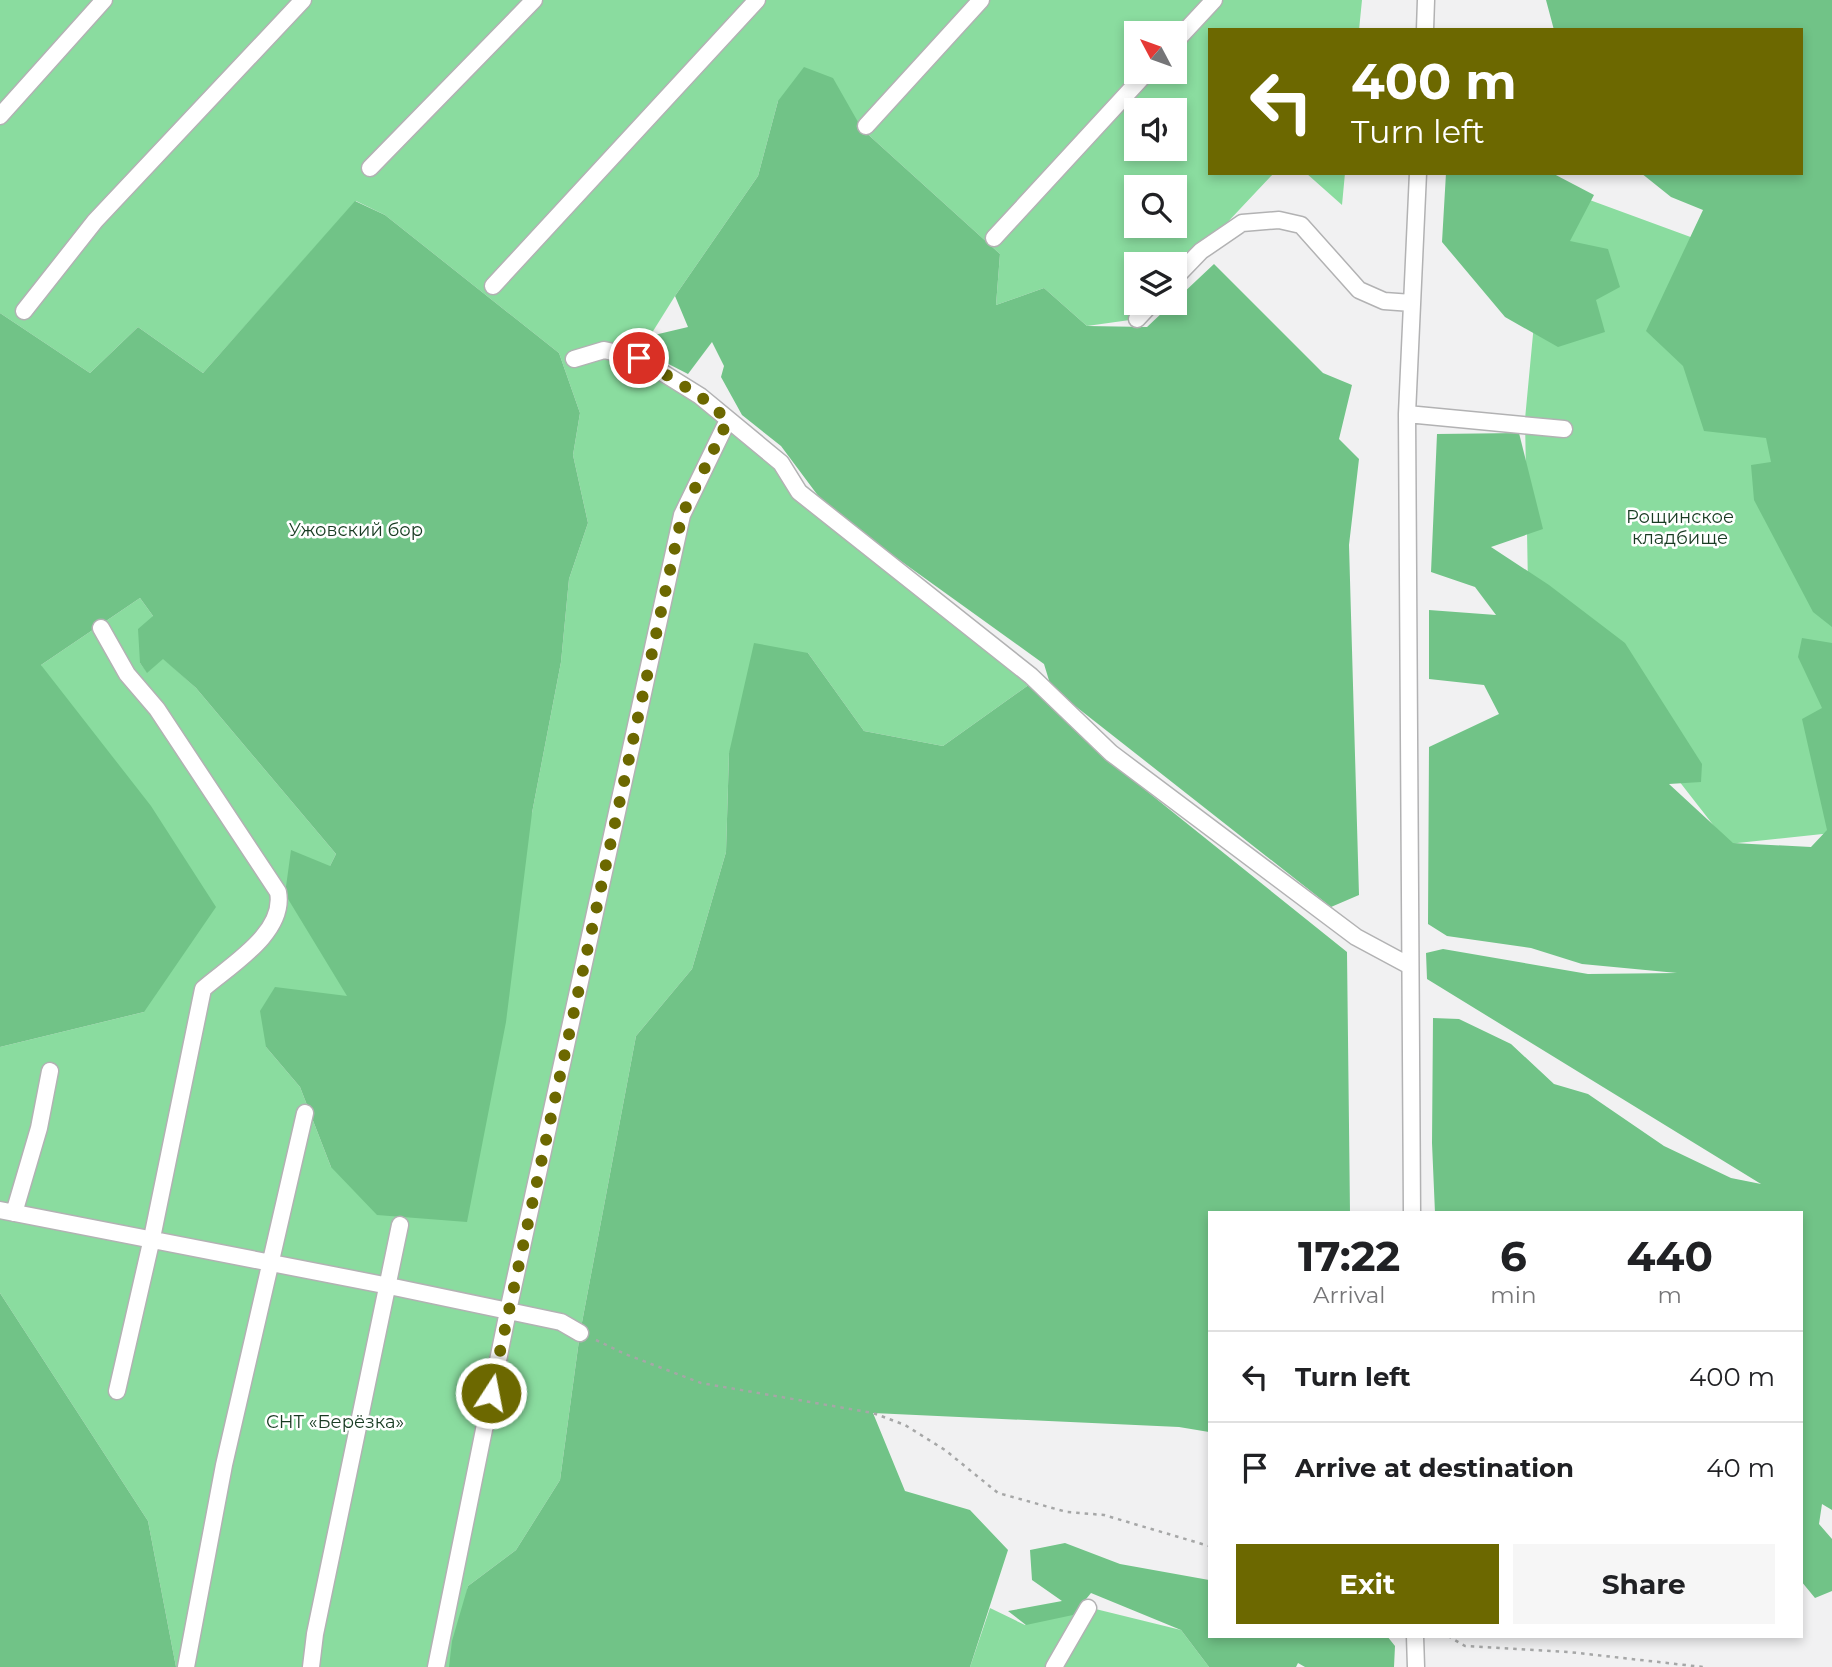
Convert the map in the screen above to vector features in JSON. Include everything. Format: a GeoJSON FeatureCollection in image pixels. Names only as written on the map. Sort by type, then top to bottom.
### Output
{"type":"FeatureCollection","features":[{"type":"Feature","properties":{"kind":"street"},"geometry":{"type":"LineString","coordinates":[[0,116],[104,0]]}},
{"type":"Feature","properties":{"kind":"street"},"geometry":{"type":"LineString","coordinates":[[24,311],[95,221],[303,0]]}},
{"type":"Feature","properties":{"kind":"street"},"geometry":{"type":"LineString","coordinates":[[370,168],[534,0]]}},
{"type":"Feature","properties":{"kind":"street"},"geometry":{"type":"LineString","coordinates":[[493,286],[757,0]]}},
{"type":"Feature","properties":{"kind":"street"},"geometry":{"type":"LineString","coordinates":[[866,126],[981,0]]}},
{"type":"Feature","properties":{"kind":"street"},"geometry":{"type":"LineString","coordinates":[[1187,29],[1214,0]]}},
{"type":"Feature","properties":{"kind":"street"},"geometry":{"type":"LineString","coordinates":[[1425,28],[1426,0]]}},
{"type":"Feature","properties":{"kind":"street"},"geometry":{"type":"LineString","coordinates":[[994,238],[1136,84]]}},
{"type":"Feature","properties":{"kind":"street"},"geometry":{"type":"LineString","coordinates":[[1412,1211],[1407,414],[1418,175]]}},
{"type":"Feature","properties":{"kind":"street"},"geometry":{"type":"LineString","coordinates":[[1187,266],[1201,251],[1242,223],[1279,220],[1301,225],[1359,290],[1384,301],[1412,303]]}},
{"type":"Feature","properties":{"kind":"street"},"geometry":{"type":"LineString","coordinates":[[1137,319],[1141,315]]}},
{"type":"Feature","properties":{"kind":"street"},"geometry":{"type":"LineString","coordinates":[[574,359],[604,350],[639,358],[700,396],[781,463],[799,492],[1031,676],[1111,753],[1356,937],[1410,966]]}},
{"type":"Feature","properties":{"kind":"street"},"geometry":{"type":"LineString","coordinates":[[1407,414],[1564,429]]}},
{"type":"Feature","properties":{"kind":"street"},"geometry":{"type":"LineString","coordinates":[[436,1667],[508,1311],[682,515],[728,420]]}},
{"type":"Feature","properties":{"kind":"street"},"geometry":{"type":"LineString","coordinates":[[101,628],[127,674],[157,709],[278,892],[281,905],[262,938],[229,971],[203,989],[152,1238],[117,1391]]}},
{"type":"Feature","properties":{"kind":"street"},"geometry":{"type":"LineString","coordinates":[[50,1071],[39,1128],[7,1212],[152,1238],[561,1322],[580,1333]]}},
{"type":"Feature","properties":{"kind":"street"},"geometry":{"type":"LineString","coordinates":[[186,1667],[224,1465],[305,1113]]}},
{"type":"Feature","properties":{"kind":"street"},"geometry":{"type":"LineString","coordinates":[[311,1667],[400,1225]]}},
{"type":"Feature","properties":{"kind":"street"},"geometry":{"type":"LineString","coordinates":[[1054,1667],[1088,1608]]}},
{"type":"Feature","properties":{"kind":"street"},"geometry":{"type":"LineString","coordinates":[[1415,1638],[1416,1667]]}},
{"type":"Feature","properties":{"kind":"path"},"geometry":{"type":"LineString","coordinates":[[580,1333],[625,1354],[701,1382],[873,1413],[905,1425],[945,1450],[998,1493],[1067,1513],[1104,1515],[1208,1546]]}},
{"type":"Feature","properties":{"kind":"path"},"geometry":{"type":"LineString","coordinates":[[1451,1638],[1465,1646],[1569,1651],[1703,1667]]}},
{"type":"Feature","properties":{"kind":"green space","name":"СНТ «Берёзка»"},"geometry":{"type":"Polygon","coordinates":[[[0,0],[1362,0],[1359,28],[1208,28],[1208,175],[1272,175],[1187,265],[1187,252],[1124,252],[1124,315],[1141,315],[1137,319],[1087,326],[1044,288],[996,305],[1000,254],[862,129],[778,101],[758,176],[675,296],[639,358],[728,420],[799,492],[1030,684],[943,746],[864,731],[808,653],[729,753],[726,852],[692,969],[636,1036],[580,1333],[560,1480],[516,1550],[468,1586],[452,1667],[176,1667],[148,1521],[0,1293],[0,1047],[144,1012],[41,665],[140,598],[153,616],[140,663],[147,672],[163,658],[196,688],[336,854],[330,866],[348,997],[266,1047],[300,1087],[331,1167],[532,813],[561,662],[569,579],[588,523],[573,455],[580,413],[559,353],[385,215],[356,201],[203,373],[138,327],[90,373],[0,313],[0,0]]]}},
{"type":"Feature","properties":{"kind":"green space"},"geometry":{"type":"Polygon","coordinates":[[[1546,0],[1832,0],[1832,627],[1813,612],[1754,500],[1751,465],[1771,462],[1766,438],[1704,431],[1683,366],[1646,331],[1703,210],[1671,197],[1644,175],[1803,175],[1803,28],[1553,28],[1546,0]]]}},
{"type":"Feature","properties":{"kind":"green space"},"geometry":{"type":"Polygon","coordinates":[[[804,67],[833,78],[862,129],[1000,254],[996,305],[1044,288],[1087,326],[1147,327],[1160,315],[1187,315],[1187,289],[1214,264],[1323,373],[1352,385],[1339,439],[1359,459],[1349,545],[1359,895],[1331,907],[1051,687],[1044,664],[822,501],[781,446],[742,415],[721,377],[724,366],[712,342],[688,374],[649,354],[650,336],[688,327],[675,296],[758,176],[778,101],[804,67]]]}},
{"type":"Feature","properties":{"kind":"green space"},"geometry":{"type":"Polygon","coordinates":[[[1308,175],[1345,175],[1342,205],[1308,175]]]}},
{"type":"Feature","properties":{"kind":"green space"},"geometry":{"type":"Polygon","coordinates":[[[1446,175],[1556,175],[1594,195],[1570,241],[1608,249],[1620,287],[1596,300],[1605,332],[1558,347],[1505,317],[1442,242],[1446,175]]]}},
{"type":"Feature","properties":{"kind":"green space","name":"Рощинское кладбище"},"geometry":{"type":"Polygon","coordinates":[[[1587,199],[1696,239],[1832,468],[1832,833],[1728,844],[1528,587],[1525,419],[1537,292],[1587,199]]]}},
{"type":"Feature","properties":{"kind":"green space","name":"Ужовский бор"},"geometry":{"type":"Polygon","coordinates":[[[355,201],[385,215],[559,353],[580,413],[573,455],[588,523],[569,579],[561,662],[532,813],[506,1022],[467,1222],[377,1215],[331,1167],[300,1087],[266,1047],[260,1011],[275,987],[347,996],[285,894],[291,850],[330,866],[336,854],[196,688],[163,659],[147,673],[140,663],[138,629],[153,616],[140,598],[41,665],[151,806],[216,907],[144,1012],[0,1047],[0,313],[90,373],[138,327],[203,373],[355,201]]]}},
{"type":"Feature","properties":{"kind":"green space"},"geometry":{"type":"Polygon","coordinates":[[[1519,433],[1543,529],[1491,547],[1549,585],[1625,643],[1702,764],[1701,782],[1669,784],[1733,843],[1811,847],[1827,830],[1802,719],[1822,708],[1798,657],[1802,638],[1832,643],[1832,1510],[1822,1504],[1819,1524],[1832,1539],[1832,1591],[1815,1598],[1803,1583],[1803,1211],[1435,1211],[1432,1143],[1433,1018],[1459,1019],[1511,1044],[1554,1084],[1588,1094],[1664,1146],[1731,1178],[1761,1184],[1427,979],[1426,953],[1443,949],[1588,974],[1677,973],[1582,964],[1531,948],[1447,936],[1428,924],[1429,747],[1499,714],[1484,685],[1429,679],[1429,610],[1496,615],[1475,587],[1431,572],[1437,434],[1519,433]]]}},
{"type":"Feature","properties":{"kind":"green space"},"geometry":{"type":"Polygon","coordinates":[[[754,643],[808,653],[864,731],[943,746],[1030,684],[1093,748],[1347,952],[1350,1211],[1208,1211],[1208,1432],[1179,1427],[873,1413],[905,1491],[970,1510],[1008,1550],[970,1667],[449,1667],[452,1641],[468,1586],[516,1550],[560,1480],[580,1333],[636,1036],[692,969],[726,852],[729,753],[754,643]]]}},
{"type":"Feature","properties":{"kind":"green space"},"geometry":{"type":"Polygon","coordinates":[[[0,1293],[148,1521],[176,1667],[0,1667],[0,1293]]]}},
{"type":"Feature","properties":{"kind":"green space"},"geometry":{"type":"Polygon","coordinates":[[[1065,1543],[1120,1564],[1208,1580],[1208,1638],[1389,1638],[1395,1646],[1394,1667],[1305,1667],[1298,1663],[1296,1667],[1209,1667],[1181,1630],[1091,1593],[1073,1615],[1026,1625],[1008,1611],[1062,1601],[1032,1580],[1030,1550],[1065,1543]]]}},
{"type":"Feature","properties":{"kind":"green space"},"geometry":{"type":"Polygon","coordinates":[[[1063,1601],[1181,1630],[1209,1667],[970,1667],[990,1608],[1025,1625],[1063,1601]]]}},
{"type":"Feature","properties":{"kind":"route"},"geometry":{"type":"LineString","coordinates":[[491,1393],[682,515],[728,420],[700,396],[639,358]]}}]}
